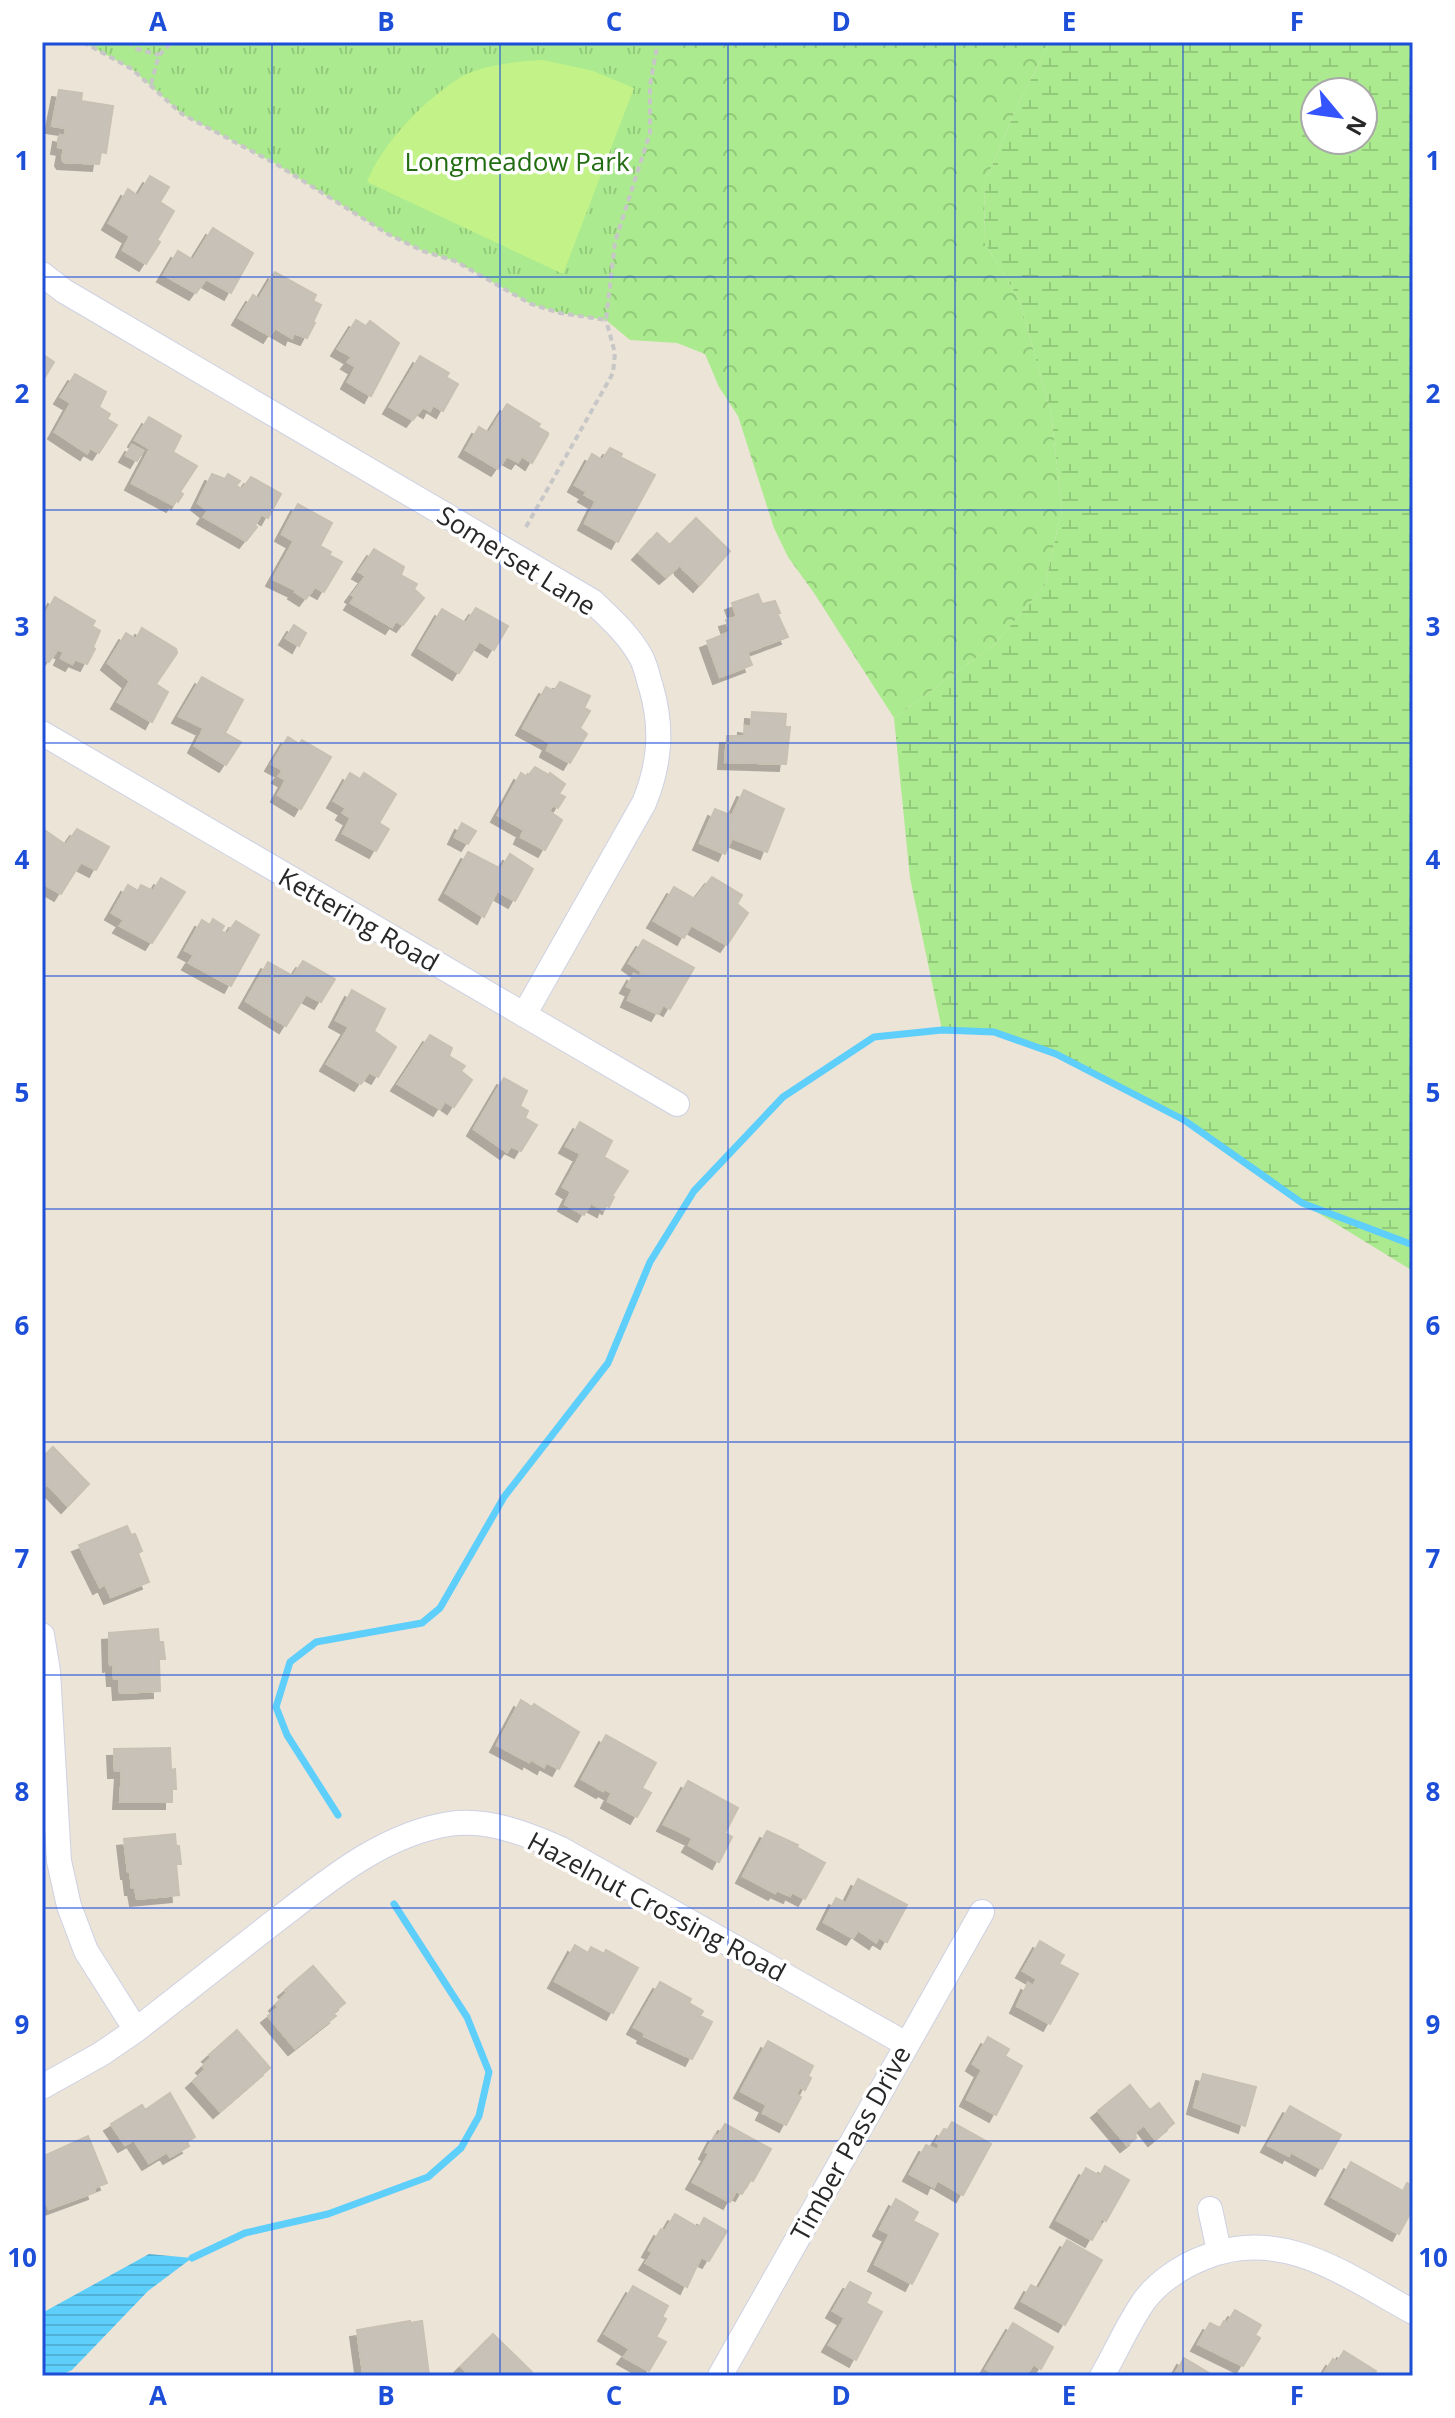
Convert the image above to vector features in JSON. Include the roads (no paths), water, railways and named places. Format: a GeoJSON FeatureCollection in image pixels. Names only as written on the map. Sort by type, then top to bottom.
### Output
{"type":"FeatureCollection","features":[{"type":"Feature","properties":{"kind":"street","name":"Somerset Lane"},"geometry":{"type":"LineString","coordinates":[[42,274],[64,291],[592,601],[623,630],[642,659],[658,712],[659,756],[653,782],[524,1015]]}},
{"type":"Feature","properties":{"kind":"street","name":"Kettering Road"},"geometry":{"type":"LineString","coordinates":[[42,733],[677,1104]]}},
{"type":"Feature","properties":{"kind":"street"},"geometry":{"type":"LineString","coordinates":[[42,1635],[48,1671],[59,1861],[69,1906],[86,1951],[136,2030]]}},
{"type":"Feature","properties":{"kind":"street","name":"Hazelnut Crossing Road"},"geometry":{"type":"LineString","coordinates":[[42,2087],[136,2030],[336,1875],[376,1850],[420,1832],[452,1824],[501,1826],[529,1834],[561,1849],[906,2044]]}},
{"type":"Feature","properties":{"kind":"street","name":"Timber Pass Drive"},"geometry":{"type":"LineString","coordinates":[[720,2376],[982,1912]]}},
{"type":"Feature","properties":{"kind":"street"},"geometry":{"type":"LineString","coordinates":[[1210,2209],[1219,2251]]}},
{"type":"Feature","properties":{"kind":"street"},"geometry":{"type":"LineString","coordinates":[[1102,2376],[1145,2299],[1182,2266],[1219,2251],[1251,2247],[1282,2248],[1314,2258],[1413,2312]]}},
{"type":"Feature","properties":{"kind":"water"},"geometry":{"type":"Polygon","coordinates":[[[149,2254],[192,2258],[148,2291],[72,2370],[59,2376],[42,2376],[42,2313],[149,2254]]]}},
{"type":"Feature","properties":{"kind":"waterway"},"geometry":{"type":"LineString","coordinates":[[338,1815],[287,1735],[276,1707],[290,1662],[316,1642],[422,1623],[440,1608],[504,1497],[608,1363],[650,1262],[694,1191],[783,1097],[874,1037],[942,1030],[994,1032],[1056,1054],[1184,1120],[1302,1203],[1413,1245]]}},
{"type":"Feature","properties":{"kind":"waterway"},"geometry":{"type":"LineString","coordinates":[[192,2258],[245,2233],[328,2214],[428,2177],[461,2148],[479,2116],[489,2072],[467,2017],[394,1904]]}},
{"type":"Feature","properties":{"kind":"park label","name":"Longmeadow Park"},"geometry":{"type":"Point","coordinates":[517,161]}}]}
